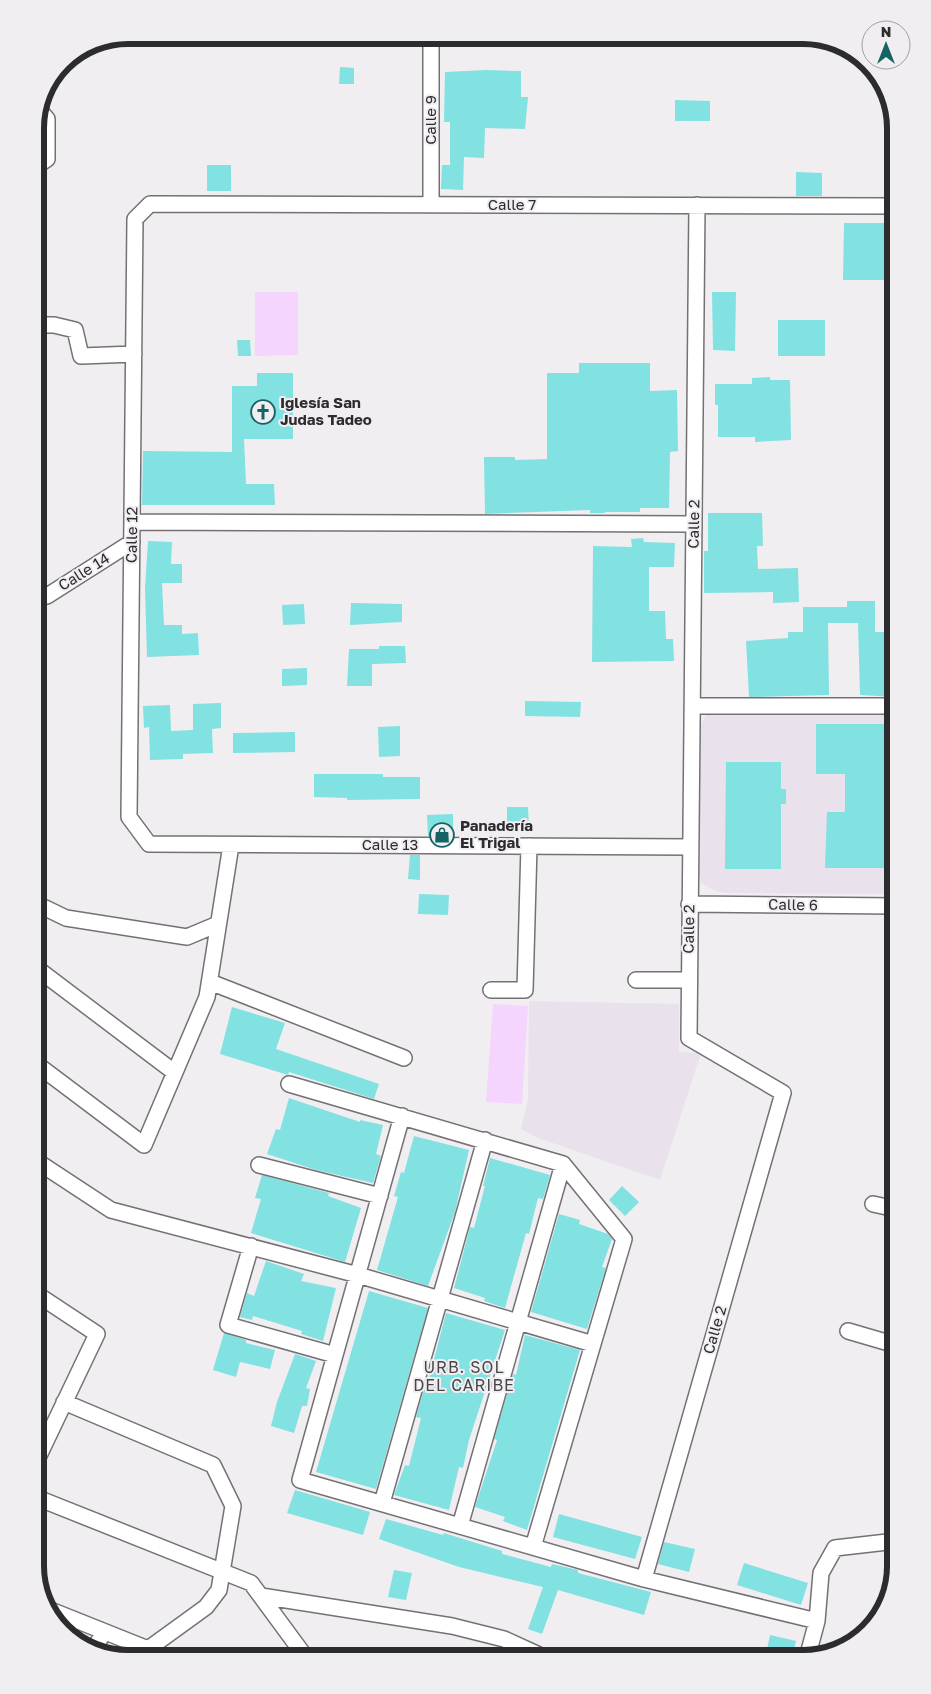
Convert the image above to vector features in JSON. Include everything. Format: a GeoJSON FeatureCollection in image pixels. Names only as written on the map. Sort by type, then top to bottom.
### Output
{"type":"FeatureCollection","features":[{"type":"Feature","properties":{"kind":"street","name":"Calle 9"},"geometry":{"type":"LineString","coordinates":[[430,44],[430,205]]}},
{"type":"Feature","properties":{"kind":"street"},"geometry":{"type":"LineString","coordinates":[[44,121],[47,159],[44,161]]}},
{"type":"Feature","properties":{"kind":"street","name":"Calle 7"},"geometry":{"type":"LineString","coordinates":[[135,219],[150,204],[887,206]]}},
{"type":"Feature","properties":{"kind":"street","name":"Calle 2"},"geometry":{"type":"LineString","coordinates":[[644,1579],[783,1093],[689,1038],[697,205]]}},
{"type":"Feature","properties":{"kind":"street","name":"Calle 12"},"geometry":{"type":"LineString","coordinates":[[135,219],[129,817],[149,844]]}},
{"type":"Feature","properties":{"kind":"street"},"geometry":{"type":"LineString","coordinates":[[44,325],[54,325],[76,330],[80,356],[134,354]]}},
{"type":"Feature","properties":{"kind":"street"},"geometry":{"type":"LineString","coordinates":[[132,522],[694,524]]}},
{"type":"Feature","properties":{"kind":"street","name":"Calle 14"},"geometry":{"type":"LineString","coordinates":[[44,596],[132,542]]}},
{"type":"Feature","properties":{"kind":"street"},"geometry":{"type":"LineString","coordinates":[[692,706],[887,706]]}},
{"type":"Feature","properties":{"kind":"street","name":"Calle 13"},"geometry":{"type":"LineString","coordinates":[[149,844],[690,847]]}},
{"type":"Feature","properties":{"kind":"street"},"geometry":{"type":"LineString","coordinates":[[44,1070],[144,1145],[207,998],[231,845]]}},
{"type":"Feature","properties":{"kind":"street"},"geometry":{"type":"LineString","coordinates":[[491,990],[525,990],[529,846]]}},
{"type":"Feature","properties":{"kind":"street","name":"Calle 6"},"geometry":{"type":"LineString","coordinates":[[689,904],[887,906]]}},
{"type":"Feature","properties":{"kind":"street"},"geometry":{"type":"LineString","coordinates":[[44,907],[66,918],[187,937],[218,924]]}},
{"type":"Feature","properties":{"kind":"street"},"geometry":{"type":"LineString","coordinates":[[44,973],[174,1072]]}},
{"type":"Feature","properties":{"kind":"street"},"geometry":{"type":"LineString","coordinates":[[636,980],[689,980]]}},
{"type":"Feature","properties":{"kind":"street"},"geometry":{"type":"LineString","coordinates":[[210,982],[404,1058]]}},
{"type":"Feature","properties":{"kind":"street"},"geometry":{"type":"LineString","coordinates":[[289,1084],[563,1164],[624,1239],[533,1547]]}},
{"type":"Feature","properties":{"kind":"street"},"geometry":{"type":"LineString","coordinates":[[402,1116],[300,1480],[644,1579],[817,1621]]}},
{"type":"Feature","properties":{"kind":"street"},"geometry":{"type":"LineString","coordinates":[[382,1503],[485,1140]]}},
{"type":"Feature","properties":{"kind":"street"},"geometry":{"type":"LineString","coordinates":[[460,1526],[563,1164]]}},
{"type":"Feature","properties":{"kind":"street"},"geometry":{"type":"LineString","coordinates":[[259,1165],[380,1196]]}},
{"type":"Feature","properties":{"kind":"street"},"geometry":{"type":"LineString","coordinates":[[44,1166],[111,1210],[358,1275],[593,1344]]}},
{"type":"Feature","properties":{"kind":"street"},"geometry":{"type":"LineString","coordinates":[[873,1204],[887,1207]]}},
{"type":"Feature","properties":{"kind":"street"},"geometry":{"type":"LineString","coordinates":[[251,1246],[228,1324],[335,1355]]}},
{"type":"Feature","properties":{"kind":"street"},"geometry":{"type":"LineString","coordinates":[[44,1299],[97,1334],[44,1445]]}},
{"type":"Feature","properties":{"kind":"street"},"geometry":{"type":"LineString","coordinates":[[848,1331],[887,1342]]}},
{"type":"Feature","properties":{"kind":"street"},"geometry":{"type":"LineString","coordinates":[[64,1402],[213,1465],[233,1506],[219,1590],[206,1607],[157,1650]]}},
{"type":"Feature","properties":{"kind":"street"},"geometry":{"type":"LineString","coordinates":[[44,1500],[251,1583],[300,1650]]}},
{"type":"Feature","properties":{"kind":"street"},"geometry":{"type":"LineString","coordinates":[[810,1650],[817,1621],[821,1573],[835,1548],[887,1542]]}},
{"type":"Feature","properties":{"kind":"street"},"geometry":{"type":"LineString","coordinates":[[261,1596],[452,1626],[504,1639],[528,1650]]}},
{"type":"Feature","properties":{"kind":"street"},"geometry":{"type":"LineString","coordinates":[[59,1613],[143,1650]]}},
{"type":"Feature","properties":{"kind":"street"},"geometry":{"type":"LineString","coordinates":[[97,1644],[104,1632]]}},
{"type":"Feature","properties":{"kind":"shaded area"},"geometry":{"type":"Polygon","coordinates":[[[255,292],[298,292],[298,355],[255,356],[255,292]]]}},
{"type":"Feature","properties":{"kind":"shaded area"},"geometry":{"type":"Polygon","coordinates":[[[707,712],[887,712],[887,894],[728,893],[717,892],[701,883],[699,874],[701,725],[707,712]]]}},
{"type":"Feature","properties":{"kind":"shaded area"},"geometry":{"type":"Polygon","coordinates":[[[529,1001],[679,1004],[679,1052],[701,1053],[660,1180],[538,1138],[521,1129],[528,1099],[529,1001]]]}},
{"type":"Feature","properties":{"kind":"shaded area"},"geometry":{"type":"Polygon","coordinates":[[[493,1004],[528,1006],[522,1104],[486,1102],[493,1004]]]}},
{"type":"Feature","properties":{"kind":"building"},"geometry":{"type":"Polygon","coordinates":[[[340,67],[354,68],[354,84],[339,84],[340,67]]]}},
{"type":"Feature","properties":{"kind":"building"},"geometry":{"type":"Polygon","coordinates":[[[521,71],[521,97],[528,97],[525,129],[485,128],[484,158],[464,157],[463,190],[441,189],[442,165],[450,165],[450,122],[444,122],[445,72],[521,71]]]}},
{"type":"Feature","properties":{"kind":"building"},"geometry":{"type":"Polygon","coordinates":[[[675,100],[710,101],[710,121],[675,121],[675,100]]]}},
{"type":"Feature","properties":{"kind":"building"},"geometry":{"type":"Polygon","coordinates":[[[207,165],[231,165],[231,191],[207,191],[207,165]]]}},
{"type":"Feature","properties":{"kind":"building"},"geometry":{"type":"Polygon","coordinates":[[[796,172],[822,173],[822,196],[796,196],[796,172]]]}},
{"type":"Feature","properties":{"kind":"building"},"geometry":{"type":"Polygon","coordinates":[[[844,223],[887,223],[887,280],[843,280],[844,223]]]}},
{"type":"Feature","properties":{"kind":"building"},"geometry":{"type":"Polygon","coordinates":[[[712,292],[736,292],[735,351],[713,350],[712,292]]]}},
{"type":"Feature","properties":{"kind":"building"},"geometry":{"type":"Polygon","coordinates":[[[778,320],[825,320],[825,356],[778,356],[778,320]]]}},
{"type":"Feature","properties":{"kind":"building"},"geometry":{"type":"Polygon","coordinates":[[[237,340],[250,340],[251,356],[238,356],[237,340]]]}},
{"type":"Feature","properties":{"kind":"building"},"geometry":{"type":"Polygon","coordinates":[[[579,363],[650,363],[650,391],[677,390],[678,451],[670,452],[669,508],[640,508],[640,512],[590,513],[590,510],[485,514],[484,457],[515,457],[515,460],[547,459],[547,373],[579,373],[579,363]]]}},
{"type":"Feature","properties":{"kind":"building"},"geometry":{"type":"Polygon","coordinates":[[[257,373],[293,373],[293,439],[244,439],[246,484],[274,484],[275,505],[142,505],[143,451],[232,452],[232,386],[257,386],[257,373]]]}},
{"type":"Feature","properties":{"kind":"building"},"geometry":{"type":"Polygon","coordinates":[[[770,377],[770,380],[790,380],[791,440],[755,442],[755,437],[718,437],[718,405],[715,405],[715,384],[752,384],[752,378],[770,377]]]}},
{"type":"Feature","properties":{"kind":"building"},"geometry":{"type":"Polygon","coordinates":[[[708,513],[762,513],[763,546],[757,546],[758,569],[798,568],[799,602],[773,603],[773,592],[704,593],[704,551],[708,551],[708,513]]]}},
{"type":"Feature","properties":{"kind":"building"},"geometry":{"type":"Polygon","coordinates":[[[643,538],[644,542],[675,543],[674,567],[649,567],[649,611],[665,611],[666,639],[673,639],[674,661],[592,662],[593,546],[632,547],[631,539],[643,538]]]}},
{"type":"Feature","properties":{"kind":"building"},"geometry":{"type":"Polygon","coordinates":[[[148,541],[172,542],[171,564],[182,564],[182,583],[162,583],[164,625],[182,625],[182,634],[198,633],[199,655],[147,657],[145,588],[148,541]]]}},
{"type":"Feature","properties":{"kind":"building"},"geometry":{"type":"Polygon","coordinates":[[[847,601],[875,601],[875,632],[887,632],[887,696],[860,695],[858,623],[828,623],[829,695],[749,697],[746,641],[788,638],[788,632],[803,632],[803,607],[847,607],[847,601]]]}},
{"type":"Feature","properties":{"kind":"building"},"geometry":{"type":"Polygon","coordinates":[[[351,603],[402,604],[402,622],[350,625],[351,603]]]}},
{"type":"Feature","properties":{"kind":"building"},"geometry":{"type":"Polygon","coordinates":[[[304,604],[305,624],[283,625],[282,605],[304,604]]]}},
{"type":"Feature","properties":{"kind":"building"},"geometry":{"type":"Polygon","coordinates":[[[379,646],[405,646],[406,663],[372,664],[372,686],[347,686],[349,649],[379,649],[379,646]]]}},
{"type":"Feature","properties":{"kind":"building"},"geometry":{"type":"Polygon","coordinates":[[[307,668],[307,685],[282,686],[282,669],[307,668]]]}},
{"type":"Feature","properties":{"kind":"building"},"geometry":{"type":"Polygon","coordinates":[[[525,701],[581,702],[580,717],[525,716],[525,701]]]}},
{"type":"Feature","properties":{"kind":"building"},"geometry":{"type":"Polygon","coordinates":[[[221,703],[221,728],[212,729],[213,753],[183,754],[183,759],[150,760],[149,727],[144,728],[143,706],[170,705],[171,731],[193,730],[193,704],[221,703]]]}},
{"type":"Feature","properties":{"kind":"building"},"geometry":{"type":"Polygon","coordinates":[[[816,724],[887,724],[887,868],[825,868],[827,812],[845,812],[845,774],[816,774],[816,724]]]}},
{"type":"Feature","properties":{"kind":"building"},"geometry":{"type":"Polygon","coordinates":[[[400,726],[400,756],[379,757],[378,727],[400,726]]]}},
{"type":"Feature","properties":{"kind":"building"},"geometry":{"type":"Polygon","coordinates":[[[295,732],[295,752],[233,753],[233,733],[295,732]]]}},
{"type":"Feature","properties":{"kind":"building"},"geometry":{"type":"Polygon","coordinates":[[[726,762],[781,762],[781,789],[786,789],[786,804],[781,804],[781,869],[725,869],[726,762]]]}},
{"type":"Feature","properties":{"kind":"building"},"geometry":{"type":"Polygon","coordinates":[[[314,774],[383,774],[383,777],[420,777],[420,799],[347,800],[347,798],[314,797],[314,774]]]}},
{"type":"Feature","properties":{"kind":"building"},"geometry":{"type":"Polygon","coordinates":[[[507,807],[528,807],[529,826],[507,827],[507,807]]]}},
{"type":"Feature","properties":{"kind":"building"},"geometry":{"type":"Polygon","coordinates":[[[453,814],[453,835],[428,836],[427,815],[453,814]]]}},
{"type":"Feature","properties":{"kind":"building"},"geometry":{"type":"Polygon","coordinates":[[[410,855],[420,855],[420,880],[408,879],[410,855]]]}},
{"type":"Feature","properties":{"kind":"building"},"geometry":{"type":"Polygon","coordinates":[[[419,894],[449,895],[448,915],[418,914],[419,894]]]}},
{"type":"Feature","properties":{"kind":"building"},"geometry":{"type":"Polygon","coordinates":[[[232,1007],[285,1023],[276,1049],[379,1084],[374,1099],[289,1072],[288,1075],[220,1054],[232,1007]]]}},
{"type":"Feature","properties":{"kind":"building"},"geometry":{"type":"Polygon","coordinates":[[[289,1098],[360,1122],[360,1120],[383,1125],[376,1154],[381,1156],[373,1183],[316,1170],[267,1154],[276,1129],[280,1130],[289,1098]]]}},
{"type":"Feature","properties":{"kind":"building"},"geometry":{"type":"Polygon","coordinates":[[[414,1136],[469,1150],[455,1212],[428,1286],[377,1270],[398,1197],[394,1196],[401,1172],[404,1173],[414,1136]]]}},
{"type":"Feature","properties":{"kind":"building"},"geometry":{"type":"Polygon","coordinates":[[[490,1158],[550,1175],[543,1199],[538,1198],[529,1234],[526,1233],[505,1308],[484,1301],[485,1298],[454,1288],[470,1227],[474,1228],[490,1158]]]}},
{"type":"Feature","properties":{"kind":"building"},"geometry":{"type":"Polygon","coordinates":[[[262,1175],[329,1193],[328,1196],[361,1208],[345,1262],[251,1233],[261,1199],[255,1198],[262,1175]]]}},
{"type":"Feature","properties":{"kind":"building"},"geometry":{"type":"Polygon","coordinates":[[[622,1186],[639,1202],[625,1216],[609,1200],[622,1186]]]}},
{"type":"Feature","properties":{"kind":"building"},"geometry":{"type":"Polygon","coordinates":[[[559,1214],[580,1220],[579,1224],[608,1234],[612,1239],[602,1267],[606,1268],[587,1329],[531,1312],[559,1214]]]}},
{"type":"Feature","properties":{"kind":"building"},"geometry":{"type":"Polygon","coordinates":[[[266,1261],[304,1274],[301,1281],[336,1288],[323,1341],[301,1334],[302,1331],[253,1316],[252,1320],[240,1317],[247,1293],[254,1296],[266,1261]]]}},
{"type":"Feature","properties":{"kind":"building"},"geometry":{"type":"Polygon","coordinates":[[[369,1291],[428,1308],[376,1489],[316,1472],[369,1291]]]}},
{"type":"Feature","properties":{"kind":"building"},"geometry":{"type":"Polygon","coordinates":[[[446,1313],[505,1330],[469,1440],[463,1468],[459,1467],[449,1510],[394,1495],[405,1465],[409,1466],[421,1418],[416,1417],[424,1389],[426,1390],[446,1313]]]}},
{"type":"Feature","properties":{"kind":"building"},"geometry":{"type":"Polygon","coordinates":[[[224,1333],[246,1340],[246,1343],[275,1350],[270,1369],[240,1362],[236,1377],[213,1370],[224,1333]]]}},
{"type":"Feature","properties":{"kind":"building"},"geometry":{"type":"Polygon","coordinates":[[[525,1335],[580,1350],[527,1530],[503,1521],[505,1517],[475,1507],[497,1440],[494,1439],[513,1374],[516,1375],[525,1335]]]}},
{"type":"Feature","properties":{"kind":"building"},"geometry":{"type":"Polygon","coordinates":[[[295,1354],[316,1361],[306,1388],[310,1389],[307,1406],[302,1406],[294,1433],[271,1426],[277,1402],[295,1354]]]}},
{"type":"Feature","properties":{"kind":"building"},"geometry":{"type":"Polygon","coordinates":[[[295,1490],[370,1512],[363,1535],[287,1513],[295,1490]]]}},
{"type":"Feature","properties":{"kind":"building"},"geometry":{"type":"Polygon","coordinates":[[[559,1514],[642,1537],[635,1559],[553,1537],[559,1514]]]}},
{"type":"Feature","properties":{"kind":"building"},"geometry":{"type":"Polygon","coordinates":[[[386,1519],[443,1535],[444,1533],[502,1551],[502,1554],[551,1567],[552,1564],[578,1570],[578,1573],[651,1592],[644,1615],[558,1590],[542,1634],[528,1629],[543,1587],[459,1567],[379,1539],[386,1519]]]}},
{"type":"Feature","properties":{"kind":"building"},"geometry":{"type":"Polygon","coordinates":[[[664,1542],[695,1549],[689,1572],[658,1564],[664,1542]]]}},
{"type":"Feature","properties":{"kind":"building"},"geometry":{"type":"Polygon","coordinates":[[[744,1563],[808,1583],[801,1605],[737,1585],[744,1563]]]}},
{"type":"Feature","properties":{"kind":"building"},"geometry":{"type":"Polygon","coordinates":[[[394,1570],[412,1573],[406,1600],[388,1597],[394,1570]]]}},
{"type":"Feature","properties":{"kind":"building"},"geometry":{"type":"Polygon","coordinates":[[[770,1635],[796,1641],[794,1650],[767,1650],[770,1635]]]}},
{"type":"Feature","properties":{"kind":"place","name":"Iglesía San Judas Tadeo"},"geometry":{"type":"Point","coordinates":[263,412]}},
{"type":"Feature","properties":{"kind":"place","name":"Panadería El Trigal"},"geometry":{"type":"Point","coordinates":[442,835]}},
{"type":"Feature","properties":{"kind":"district","name":"URB. SOL DEL CARIBE"},"geometry":{"type":"Point","coordinates":[464,1376]}}]}
